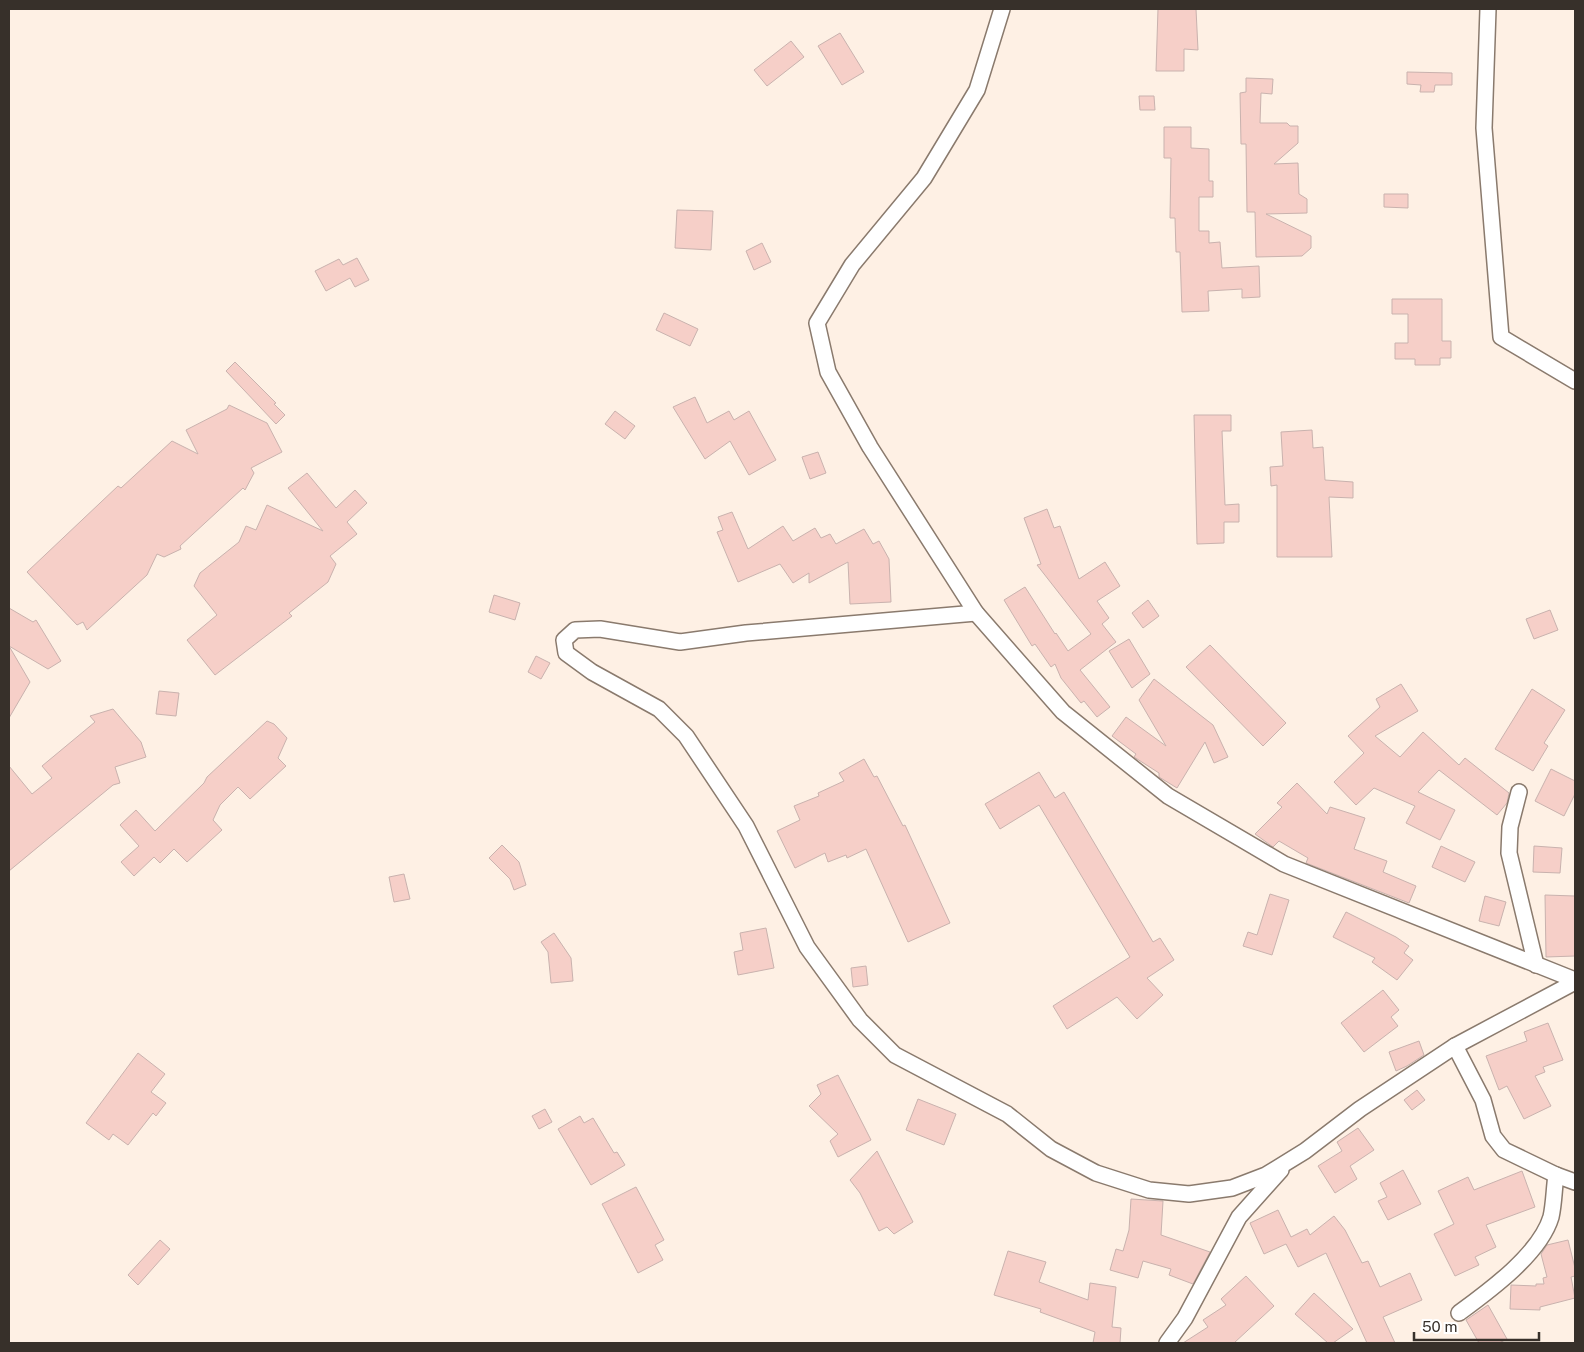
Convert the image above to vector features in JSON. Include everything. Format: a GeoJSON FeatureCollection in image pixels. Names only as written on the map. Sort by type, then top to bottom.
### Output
{"type":"FeatureCollection","features":[{"type":"Feature","properties":{"kind":"street"},"geometry":{"type":"LineString","coordinates":[[1002,9],[978,90],[924,178],[852,265],[817,323],[828,372],[870,447],[976,613],[1064,712],[1168,796],[1284,864],[1575,981]]}},
{"type":"Feature","properties":{"kind":"street"},"geometry":{"type":"LineString","coordinates":[[1488,9],[1484,128],[1501,337],[1575,381]]}},
{"type":"Feature","properties":{"kind":"street"},"geometry":{"type":"LineString","coordinates":[[976,613],[746,633],[680,642],[600,629],[575,630],[564,640],[566,654],[592,672],[659,709],[686,736],[746,826],[808,947],[860,1020],[895,1055],[1007,1114],[1051,1148],[1096,1173],[1149,1190],[1189,1194],[1232,1188],[1266,1175],[1290,1160],[1360,1109],[1455,1046],[1575,981]]}},
{"type":"Feature","properties":{"kind":"street"},"geometry":{"type":"LineString","coordinates":[[1519,792],[1510,827],[1509,853],[1536,965]]}},
{"type":"Feature","properties":{"kind":"street"},"geometry":{"type":"LineString","coordinates":[[1455,1046],[1483,1100],[1493,1136],[1504,1150],[1575,1182]]}},
{"type":"Feature","properties":{"kind":"street"},"geometry":{"type":"LineString","coordinates":[[1167,1343],[1185,1318],[1240,1217],[1290,1160]]}},
{"type":"Feature","properties":{"kind":"street"},"geometry":{"type":"LineString","coordinates":[[1459,1313],[1490,1290],[1525,1256],[1544,1233],[1551,1216],[1556,1175]]}},
{"type":"Feature","properties":{"kind":"building"},"geometry":{"type":"Polygon","coordinates":[[[1158,9],[1196,9],[1198,50],[1184,49],[1184,71],[1156,71],[1158,9]]]}},
{"type":"Feature","properties":{"kind":"building"},"geometry":{"type":"Polygon","coordinates":[[[840,33],[864,72],[842,85],[818,46],[840,33]]]}},
{"type":"Feature","properties":{"kind":"building"},"geometry":{"type":"Polygon","coordinates":[[[791,41],[804,57],[767,86],[754,70],[791,41]]]}},
{"type":"Feature","properties":{"kind":"building"},"geometry":{"type":"Polygon","coordinates":[[[1407,72],[1452,73],[1452,85],[1435,85],[1434,92],[1420,92],[1421,85],[1407,84],[1407,72]]]}},
{"type":"Feature","properties":{"kind":"building"},"geometry":{"type":"Polygon","coordinates":[[[1246,78],[1273,79],[1272,94],[1261,93],[1260,123],[1287,123],[1290,126],[1298,126],[1298,143],[1274,164],[1298,163],[1299,194],[1307,199],[1307,213],[1266,214],[1311,236],[1311,248],[1302,256],[1256,257],[1255,212],[1247,212],[1246,144],[1241,144],[1240,93],[1246,92],[1246,78]]]}},
{"type":"Feature","properties":{"kind":"building"},"geometry":{"type":"Polygon","coordinates":[[[1139,96],[1154,96],[1155,110],[1140,110],[1139,96]]]}},
{"type":"Feature","properties":{"kind":"building"},"geometry":{"type":"Polygon","coordinates":[[[1164,127],[1191,127],[1191,148],[1209,149],[1209,181],[1213,181],[1213,197],[1199,197],[1199,231],[1209,231],[1209,243],[1220,242],[1222,268],[1259,266],[1260,297],[1242,298],[1242,289],[1208,291],[1209,311],[1182,312],[1180,252],[1176,252],[1175,218],[1170,218],[1171,158],[1164,158],[1164,127]]]}},
{"type":"Feature","properties":{"kind":"building"},"geometry":{"type":"Polygon","coordinates":[[[1384,194],[1408,194],[1408,208],[1384,207],[1384,194]]]}},
{"type":"Feature","properties":{"kind":"building"},"geometry":{"type":"Polygon","coordinates":[[[677,210],[713,211],[711,250],[675,248],[677,210]]]}},
{"type":"Feature","properties":{"kind":"building"},"geometry":{"type":"Polygon","coordinates":[[[762,243],[771,262],[754,270],[746,251],[762,243]]]}},
{"type":"Feature","properties":{"kind":"building"},"geometry":{"type":"Polygon","coordinates":[[[357,258],[369,280],[355,287],[350,278],[326,291],[315,271],[339,259],[343,265],[357,258]]]}},
{"type":"Feature","properties":{"kind":"building"},"geometry":{"type":"Polygon","coordinates":[[[1392,299],[1442,299],[1442,341],[1451,341],[1451,358],[1440,358],[1440,365],[1415,365],[1415,359],[1395,359],[1395,343],[1408,343],[1408,314],[1392,314],[1392,299]]]}},
{"type":"Feature","properties":{"kind":"building"},"geometry":{"type":"Polygon","coordinates":[[[664,313],[698,329],[690,346],[656,330],[664,313]]]}},
{"type":"Feature","properties":{"kind":"building"},"geometry":{"type":"Polygon","coordinates":[[[235,362],[276,403],[274,404],[285,415],[276,424],[226,371],[235,362]]]}},
{"type":"Feature","properties":{"kind":"building"},"geometry":{"type":"Polygon","coordinates":[[[695,397],[707,423],[729,411],[734,420],[749,411],[776,460],[749,475],[730,441],[705,459],[673,407],[695,397]]]}},
{"type":"Feature","properties":{"kind":"building"},"geometry":{"type":"Polygon","coordinates":[[[229,405],[267,423],[282,452],[251,468],[254,473],[245,490],[243,488],[180,546],[181,549],[164,557],[157,554],[147,575],[87,630],[83,622],[77,625],[27,572],[118,486],[121,488],[172,441],[198,454],[186,430],[227,409],[229,405]]]}},
{"type":"Feature","properties":{"kind":"building"},"geometry":{"type":"Polygon","coordinates":[[[615,411],[635,426],[625,439],[605,424],[615,411]]]}},
{"type":"Feature","properties":{"kind":"building"},"geometry":{"type":"Polygon","coordinates":[[[1194,415],[1231,415],[1231,431],[1222,431],[1225,505],[1239,504],[1239,522],[1224,522],[1224,543],[1197,544],[1194,415]]]}},
{"type":"Feature","properties":{"kind":"building"},"geometry":{"type":"Polygon","coordinates":[[[1312,430],[1313,448],[1323,447],[1325,480],[1353,482],[1353,498],[1329,497],[1332,557],[1277,557],[1277,485],[1271,486],[1270,467],[1283,466],[1281,432],[1312,430]]]}},
{"type":"Feature","properties":{"kind":"building"},"geometry":{"type":"Polygon","coordinates":[[[818,452],[826,473],[810,479],[802,457],[818,452]]]}},
{"type":"Feature","properties":{"kind":"building"},"geometry":{"type":"Polygon","coordinates":[[[307,473],[336,508],[355,490],[367,503],[347,522],[357,534],[330,556],[336,564],[328,582],[289,613],[292,616],[215,675],[187,640],[217,615],[194,586],[200,573],[239,542],[246,526],[256,530],[267,505],[323,531],[288,488],[307,473]]]}},
{"type":"Feature","properties":{"kind":"building"},"geometry":{"type":"Polygon","coordinates":[[[1047,509],[1054,528],[1060,526],[1079,579],[1105,562],[1120,586],[1097,601],[1109,618],[1102,624],[1116,642],[1080,670],[1110,707],[1097,717],[1084,701],[1081,703],[1061,678],[1055,664],[1051,667],[1035,644],[1032,646],[1004,600],[1025,587],[1068,651],[1091,634],[1037,565],[1041,564],[1024,518],[1047,509]]]}},
{"type":"Feature","properties":{"kind":"building"},"geometry":{"type":"Polygon","coordinates":[[[732,512],[748,549],[783,526],[793,541],[815,528],[821,538],[830,534],[836,544],[864,529],[873,544],[879,541],[889,559],[891,602],[850,604],[848,562],[809,583],[809,573],[793,583],[780,564],[738,582],[717,532],[723,530],[718,517],[732,512]]]}},
{"type":"Feature","properties":{"kind":"building"},"geometry":{"type":"Polygon","coordinates":[[[494,595],[520,603],[515,620],[489,612],[494,595]]]}},
{"type":"Feature","properties":{"kind":"building"},"geometry":{"type":"Polygon","coordinates":[[[1148,600],[1159,616],[1143,628],[1132,613],[1148,600]]]}},
{"type":"Feature","properties":{"kind":"building"},"geometry":{"type":"Polygon","coordinates":[[[9,608],[33,622],[36,620],[61,661],[48,669],[9,646],[9,608]]]}},
{"type":"Feature","properties":{"kind":"building"},"geometry":{"type":"Polygon","coordinates":[[[1550,610],[1558,630],[1534,639],[1526,619],[1550,610]]]}},
{"type":"Feature","properties":{"kind":"building"},"geometry":{"type":"Polygon","coordinates":[[[1129,639],[1150,674],[1132,688],[1109,651],[1129,639]]]}},
{"type":"Feature","properties":{"kind":"building"},"geometry":{"type":"Polygon","coordinates":[[[1210,645],[1286,723],[1263,746],[1186,667],[1210,645]]]}},
{"type":"Feature","properties":{"kind":"building"},"geometry":{"type":"Polygon","coordinates":[[[9,646],[30,682],[9,718],[9,646]]]}},
{"type":"Feature","properties":{"kind":"building"},"geometry":{"type":"Polygon","coordinates":[[[536,656],[550,663],[541,679],[528,672],[536,656]]]}},
{"type":"Feature","properties":{"kind":"building"},"geometry":{"type":"Polygon","coordinates":[[[1154,679],[1213,725],[1228,757],[1214,763],[1205,742],[1177,788],[1159,777],[1159,773],[1134,757],[1136,754],[1112,736],[1126,717],[1166,746],[1139,700],[1154,679]]]}},
{"type":"Feature","properties":{"kind":"building"},"geometry":{"type":"Polygon","coordinates":[[[1401,684],[1418,711],[1375,736],[1400,757],[1423,732],[1459,765],[1465,758],[1509,793],[1507,803],[1497,815],[1439,770],[1418,792],[1455,810],[1440,840],[1406,823],[1415,806],[1374,788],[1356,805],[1334,782],[1364,753],[1348,736],[1380,707],[1376,699],[1401,684]]]}},
{"type":"Feature","properties":{"kind":"building"},"geometry":{"type":"Polygon","coordinates":[[[1532,689],[1565,710],[1544,743],[1548,746],[1533,771],[1495,749],[1532,689]]]}},
{"type":"Feature","properties":{"kind":"building"},"geometry":{"type":"Polygon","coordinates":[[[159,691],[179,693],[176,716],[156,714],[159,691]]]}},
{"type":"Feature","properties":{"kind":"building"},"geometry":{"type":"Polygon","coordinates":[[[113,709],[141,742],[146,757],[115,767],[120,783],[113,785],[9,871],[9,766],[32,794],[52,778],[42,766],[95,722],[90,716],[113,709]]]}},
{"type":"Feature","properties":{"kind":"building"},"geometry":{"type":"Polygon","coordinates":[[[267,721],[274,724],[287,738],[278,758],[286,766],[250,799],[238,787],[220,805],[213,820],[222,830],[187,862],[174,849],[160,863],[154,857],[134,876],[121,862],[139,846],[120,825],[136,810],[155,831],[204,783],[207,777],[267,721]]]}},
{"type":"Feature","properties":{"kind":"building"},"geometry":{"type":"Polygon","coordinates":[[[864,759],[874,777],[877,776],[903,826],[905,825],[950,923],[908,942],[866,849],[847,858],[846,855],[828,862],[825,853],[795,868],[777,831],[800,820],[794,806],[819,796],[818,793],[844,781],[839,773],[864,759]]]}},
{"type":"Feature","properties":{"kind":"building"},"geometry":{"type":"Polygon","coordinates":[[[1551,769],[1575,781],[1575,794],[1564,816],[1535,801],[1551,769]]]}},
{"type":"Feature","properties":{"kind":"building"},"geometry":{"type":"Polygon","coordinates":[[[1039,772],[1055,798],[1064,792],[1153,942],[1160,938],[1174,960],[1147,978],[1163,995],[1137,1019],[1117,997],[1067,1029],[1053,1006],[1130,957],[1039,805],[1000,829],[985,804],[1039,772]]]}},
{"type":"Feature","properties":{"kind":"building"},"geometry":{"type":"Polygon","coordinates":[[[1297,783],[1327,814],[1330,807],[1365,818],[1354,849],[1387,861],[1383,872],[1416,886],[1409,903],[1306,863],[1308,858],[1279,841],[1273,847],[1255,834],[1282,807],[1277,803],[1297,783]]]}},
{"type":"Feature","properties":{"kind":"building"},"geometry":{"type":"Polygon","coordinates":[[[502,845],[519,862],[526,885],[514,890],[510,879],[489,858],[502,845]]]}},
{"type":"Feature","properties":{"kind":"building"},"geometry":{"type":"Polygon","coordinates":[[[1441,846],[1475,862],[1465,882],[1432,867],[1441,846]]]}},
{"type":"Feature","properties":{"kind":"building"},"geometry":{"type":"Polygon","coordinates":[[[1534,846],[1562,848],[1560,873],[1533,872],[1534,846]]]}},
{"type":"Feature","properties":{"kind":"building"},"geometry":{"type":"Polygon","coordinates":[[[404,874],[410,899],[394,902],[389,877],[404,874]]]}},
{"type":"Feature","properties":{"kind":"building"},"geometry":{"type":"Polygon","coordinates":[[[1270,894],[1289,900],[1272,955],[1243,946],[1248,932],[1257,935],[1270,894]]]}},
{"type":"Feature","properties":{"kind":"building"},"geometry":{"type":"Polygon","coordinates":[[[1545,895],[1575,896],[1575,956],[1546,957],[1545,895]]]}},
{"type":"Feature","properties":{"kind":"building"},"geometry":{"type":"Polygon","coordinates":[[[1485,896],[1506,902],[1499,926],[1479,921],[1485,896]]]}},
{"type":"Feature","properties":{"kind":"building"},"geometry":{"type":"Polygon","coordinates":[[[1346,912],[1396,937],[1409,946],[1404,953],[1413,960],[1397,980],[1372,962],[1375,958],[1333,937],[1346,912]]]}},
{"type":"Feature","properties":{"kind":"building"},"geometry":{"type":"Polygon","coordinates":[[[766,928],[774,968],[738,975],[734,952],[743,950],[740,933],[766,928]]]}},
{"type":"Feature","properties":{"kind":"building"},"geometry":{"type":"Polygon","coordinates":[[[554,933],[571,958],[573,981],[551,983],[548,952],[541,942],[554,933]]]}},
{"type":"Feature","properties":{"kind":"building"},"geometry":{"type":"Polygon","coordinates":[[[866,966],[868,985],[853,987],[851,968],[866,966]]]}},
{"type":"Feature","properties":{"kind":"building"},"geometry":{"type":"Polygon","coordinates":[[[1383,990],[1399,1010],[1391,1017],[1398,1026],[1364,1052],[1341,1023],[1383,990]]]}},
{"type":"Feature","properties":{"kind":"building"},"geometry":{"type":"Polygon","coordinates":[[[1548,1023],[1563,1060],[1543,1067],[1545,1072],[1535,1076],[1551,1106],[1524,1119],[1507,1086],[1499,1090],[1486,1056],[1527,1041],[1524,1032],[1548,1023]]]}},
{"type":"Feature","properties":{"kind":"building"},"geometry":{"type":"Polygon","coordinates":[[[1419,1041],[1424,1055],[1396,1071],[1389,1052],[1419,1041]]]}},
{"type":"Feature","properties":{"kind":"building"},"geometry":{"type":"Polygon","coordinates":[[[138,1053],[165,1074],[151,1092],[166,1103],[156,1116],[153,1113],[128,1145],[113,1134],[109,1140],[86,1123],[138,1053]]]}},
{"type":"Feature","properties":{"kind":"building"},"geometry":{"type":"Polygon","coordinates":[[[838,1075],[871,1140],[838,1157],[830,1141],[838,1134],[809,1106],[821,1094],[817,1085],[838,1075]]]}},
{"type":"Feature","properties":{"kind":"building"},"geometry":{"type":"Polygon","coordinates":[[[1417,1090],[1425,1100],[1412,1110],[1404,1100],[1417,1090]]]}},
{"type":"Feature","properties":{"kind":"building"},"geometry":{"type":"Polygon","coordinates":[[[918,1099],[956,1114],[944,1145],[906,1130],[918,1099]]]}},
{"type":"Feature","properties":{"kind":"building"},"geometry":{"type":"Polygon","coordinates":[[[545,1109],[552,1122],[539,1129],[532,1116],[545,1109]]]}},
{"type":"Feature","properties":{"kind":"building"},"geometry":{"type":"Polygon","coordinates":[[[580,1116],[584,1123],[593,1118],[614,1153],[617,1152],[625,1165],[591,1185],[558,1129],[580,1116]]]}},
{"type":"Feature","properties":{"kind":"building"},"geometry":{"type":"Polygon","coordinates":[[[1358,1128],[1374,1150],[1350,1166],[1357,1179],[1335,1193],[1318,1166],[1342,1151],[1337,1142],[1358,1128]]]}},
{"type":"Feature","properties":{"kind":"building"},"geometry":{"type":"Polygon","coordinates":[[[877,1151],[913,1222],[894,1234],[887,1227],[879,1231],[860,1193],[850,1180],[877,1151]]]}},
{"type":"Feature","properties":{"kind":"building"},"geometry":{"type":"Polygon","coordinates":[[[1403,1170],[1421,1204],[1388,1220],[1378,1201],[1387,1197],[1380,1183],[1403,1170]]]}},
{"type":"Feature","properties":{"kind":"building"},"geometry":{"type":"Polygon","coordinates":[[[1522,1171],[1535,1207],[1486,1225],[1496,1247],[1475,1257],[1479,1265],[1455,1276],[1434,1234],[1454,1224],[1438,1191],[1468,1177],[1474,1190],[1522,1171]]]}},
{"type":"Feature","properties":{"kind":"building"},"geometry":{"type":"Polygon","coordinates":[[[636,1187],[664,1240],[655,1245],[663,1260],[638,1273],[602,1204],[636,1187]]]}},
{"type":"Feature","properties":{"kind":"building"},"geometry":{"type":"Polygon","coordinates":[[[1131,1199],[1163,1201],[1161,1235],[1210,1252],[1193,1284],[1169,1275],[1171,1269],[1143,1261],[1138,1278],[1110,1270],[1116,1249],[1123,1251],[1129,1230],[1131,1199]]]}},
{"type":"Feature","properties":{"kind":"building"},"geometry":{"type":"Polygon","coordinates":[[[1278,1210],[1291,1237],[1307,1229],[1310,1235],[1334,1216],[1345,1230],[1362,1263],[1368,1261],[1380,1287],[1410,1273],[1422,1300],[1383,1317],[1395,1343],[1367,1343],[1326,1253],[1298,1267],[1286,1244],[1264,1254],[1250,1223],[1278,1210]]]}},
{"type":"Feature","properties":{"kind":"building"},"geometry":{"type":"Polygon","coordinates":[[[160,1240],[170,1249],[138,1285],[128,1275],[160,1240]]]}},
{"type":"Feature","properties":{"kind":"building"},"geometry":{"type":"Polygon","coordinates":[[[1568,1240],[1575,1268],[1575,1276],[1571,1277],[1575,1298],[1540,1307],[1540,1310],[1510,1309],[1511,1285],[1536,1286],[1536,1284],[1544,1284],[1543,1278],[1547,1277],[1541,1254],[1547,1245],[1568,1240]]]}},
{"type":"Feature","properties":{"kind":"building"},"geometry":{"type":"Polygon","coordinates":[[[1008,1251],[1046,1262],[1039,1282],[1088,1300],[1090,1283],[1116,1287],[1112,1327],[1121,1328],[1120,1343],[1093,1343],[1095,1332],[1040,1312],[1041,1309],[994,1295],[1008,1251]]]}},
{"type":"Feature","properties":{"kind":"building"},"geometry":{"type":"Polygon","coordinates":[[[1246,1276],[1274,1306],[1234,1343],[1183,1343],[1208,1327],[1203,1320],[1226,1305],[1221,1299],[1246,1276]]]}},
{"type":"Feature","properties":{"kind":"building"},"geometry":{"type":"Polygon","coordinates":[[[1314,1293],[1353,1329],[1333,1343],[1328,1343],[1295,1314],[1314,1293]]]}},
{"type":"Feature","properties":{"kind":"building"},"geometry":{"type":"Polygon","coordinates":[[[1488,1305],[1507,1339],[1499,1343],[1479,1343],[1466,1320],[1488,1305]]]}}]}
